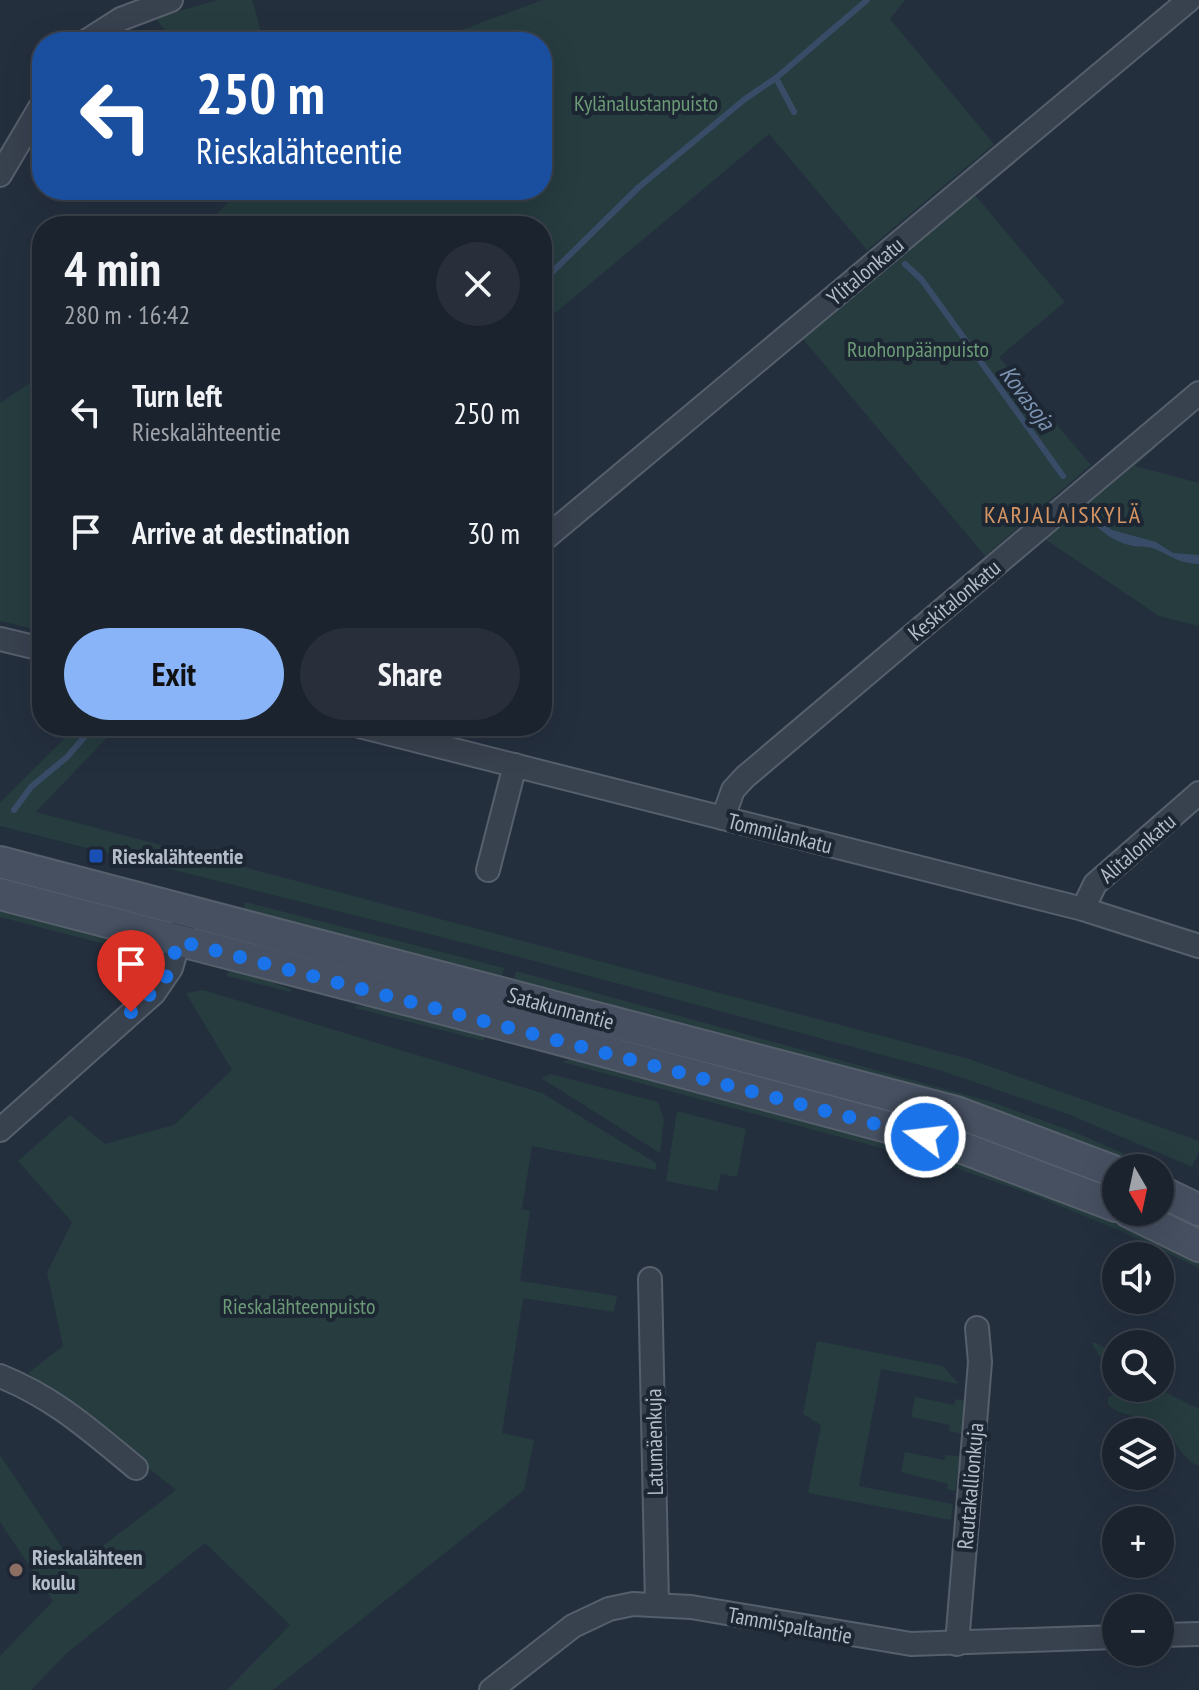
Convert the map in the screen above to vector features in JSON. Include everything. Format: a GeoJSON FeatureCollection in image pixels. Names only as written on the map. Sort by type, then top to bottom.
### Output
{"type":"FeatureCollection","features":[{"type":"Feature","properties":{"kind":"main road","name":"Satakunnantie"},"geometry":{"type":"LineString","coordinates":[[0,862],[956,1112],[1102,1167]]}},
{"type":"Feature","properties":{"kind":"main road","name":"Satakunnantie"},"geometry":{"type":"LineString","coordinates":[[0,894],[955,1145],[1102,1201]]}},
{"type":"Feature","properties":{"kind":"main road"},"geometry":{"type":"LineString","coordinates":[[1174,1198],[1199,1210]]}},
{"type":"Feature","properties":{"kind":"main road"},"geometry":{"type":"LineString","coordinates":[[1158,1226],[1199,1246]]}},
{"type":"Feature","properties":{"kind":"street"},"geometry":{"type":"LineString","coordinates":[[101,32],[121,19],[171,0]]}},
{"type":"Feature","properties":{"kind":"street","name":"Ylitalonkatu"},"geometry":{"type":"LineString","coordinates":[[552,533],[1189,0]]}},
{"type":"Feature","properties":{"kind":"street"},"geometry":{"type":"LineString","coordinates":[[0,175],[32,121]]}},
{"type":"Feature","properties":{"kind":"street","name":"Keskitalonkatu"},"geometry":{"type":"LineString","coordinates":[[723,818],[733,790],[745,777],[1199,393]]}},
{"type":"Feature","properties":{"kind":"street"},"geometry":{"type":"LineString","coordinates":[[0,639],[32,647]]}},
{"type":"Feature","properties":{"kind":"street","name":"Tommilankatu"},"geometry":{"type":"LineString","coordinates":[[399,736],[1083,909],[1199,946]]}},
{"type":"Feature","properties":{"kind":"street"},"geometry":{"type":"LineString","coordinates":[[488,870],[515,765]]}},
{"type":"Feature","properties":{"kind":"street","name":"Alitalonkatu"},"geometry":{"type":"LineString","coordinates":[[1083,909],[1095,884],[1199,793]]}},
{"type":"Feature","properties":{"kind":"street"},"geometry":{"type":"LineString","coordinates":[[0,1130],[154,993],[171,968],[188,910]]}},
{"type":"Feature","properties":{"kind":"street","name":"Latumäenkuja"},"geometry":{"type":"LineString","coordinates":[[650,1279],[657,1604]]}},
{"type":"Feature","properties":{"kind":"street","name":"Rautakallionkuja"},"geometry":{"type":"LineString","coordinates":[[957,1644],[980,1362],[977,1328]]}},
{"type":"Feature","properties":{"kind":"street"},"geometry":{"type":"LineString","coordinates":[[0,1376],[32,1388],[52,1400],[136,1468]]}},
{"type":"Feature","properties":{"kind":"street","name":"Tammispaltantie"},"geometry":{"type":"LineString","coordinates":[[491,1690],[551,1641],[589,1617],[633,1604],[691,1607],[911,1644],[1102,1638]]}},
{"type":"Feature","properties":{"kind":"street"},"geometry":{"type":"LineString","coordinates":[[1174,1635],[1199,1634]]}},
{"type":"Feature","properties":{"kind":"green space"},"geometry":{"type":"Polygon","coordinates":[[[217,0],[252,0],[261,32],[167,32],[155,18],[217,0]]]}},
{"type":"Feature","properties":{"kind":"green space","name":"Kylänalustanpuisto"},"geometry":{"type":"Polygon","coordinates":[[[543,0],[905,0],[890,19],[994,144],[867,250],[769,134],[552,316],[552,216],[215,216],[230,200],[552,200],[552,32],[455,32],[543,0]]]}},
{"type":"Feature","properties":{"kind":"green space","name":"Ruohonpäänpuisto"},"geometry":{"type":"Polygon","coordinates":[[[975,195],[1065,302],[999,357],[1091,465],[985,556],[803,339],[975,195]]]}},
{"type":"Feature","properties":{"kind":"green space"},"geometry":{"type":"Polygon","coordinates":[[[32,382],[32,629],[0,621],[0,403],[32,382]]]}},
{"type":"Feature","properties":{"kind":"green space"},"geometry":{"type":"Polygon","coordinates":[[[1151,446],[1155,448],[1135,466],[1199,483],[1199,626],[1159,616],[1042,537],[1056,526],[1060,528],[1066,523],[1063,519],[1151,446]]]}},
{"type":"Feature","properties":{"kind":"green space"},"geometry":{"type":"Polygon","coordinates":[[[67,736],[108,736],[36,812],[969,1059],[1199,1141],[1199,1151],[1192,1167],[1174,1159],[1174,1154],[1162,1154],[1068,1114],[942,1071],[512,955],[0,826],[0,803],[67,736]]]}},
{"type":"Feature","properties":{"kind":"green space"},"geometry":{"type":"Polygon","coordinates":[[[245,902],[504,968],[501,982],[243,915],[245,902]]]}},
{"type":"Feature","properties":{"kind":"green space"},"geometry":{"type":"Polygon","coordinates":[[[0,906],[124,940],[128,950],[0,917],[0,906]]]}},
{"type":"Feature","properties":{"kind":"green space"},"geometry":{"type":"Polygon","coordinates":[[[230,966],[292,990],[227,976],[230,966]]]}},
{"type":"Feature","properties":{"kind":"green space"},"geometry":{"type":"Polygon","coordinates":[[[516,971],[992,1102],[1125,1154],[1102,1155],[1067,1141],[512,985],[516,971]]]}},
{"type":"Feature","properties":{"kind":"green space","name":"Rieskalähteenpuisto"},"geometry":{"type":"Polygon","coordinates":[[[203,990],[542,1093],[656,1163],[656,1170],[532,1146],[522,1209],[530,1211],[520,1281],[617,1296],[614,1312],[523,1298],[502,1433],[534,1440],[524,1490],[273,1690],[227,1690],[290,1625],[205,1543],[67,1653],[31,1690],[0,1690],[0,1656],[53,1601],[0,1522],[0,1455],[75,1567],[176,1490],[28,1373],[63,1346],[47,1273],[72,1222],[18,1161],[70,1115],[105,1144],[174,1125],[232,1070],[186,993],[203,990]]]}},
{"type":"Feature","properties":{"kind":"green space"},"geometry":{"type":"Polygon","coordinates":[[[355,1008],[392,1009],[486,1032],[484,1041],[355,1008]]]}},
{"type":"Feature","properties":{"kind":"green space"},"geometry":{"type":"Polygon","coordinates":[[[579,1057],[884,1136],[1038,1186],[1102,1213],[1102,1223],[959,1169],[562,1062],[579,1057]]]}},
{"type":"Feature","properties":{"kind":"green space"},"geometry":{"type":"Polygon","coordinates":[[[550,1074],[658,1102],[664,1120],[660,1153],[541,1078],[550,1074]]]}},
{"type":"Feature","properties":{"kind":"green space"},"geometry":{"type":"Polygon","coordinates":[[[677,1111],[746,1129],[737,1177],[721,1174],[717,1191],[666,1181],[677,1111]]]}},
{"type":"Feature","properties":{"kind":"green space"},"geometry":{"type":"Polygon","coordinates":[[[1108,1226],[1131,1226],[1169,1242],[1144,1242],[1108,1226]]]}},
{"type":"Feature","properties":{"kind":"green space"},"geometry":{"type":"Polygon","coordinates":[[[1174,1244],[1199,1255],[1199,1268],[1174,1256],[1174,1244]]]}},
{"type":"Feature","properties":{"kind":"green space"},"geometry":{"type":"Polygon","coordinates":[[[817,1341],[943,1366],[959,1384],[881,1369],[859,1486],[953,1504],[951,1520],[808,1493],[821,1425],[803,1414],[817,1341]]]}},
{"type":"Feature","properties":{"kind":"green space"},"geometry":{"type":"Polygon","coordinates":[[[1092,1343],[1102,1346],[1102,1360],[1092,1343]]]}},
{"type":"Feature","properties":{"kind":"green space"},"geometry":{"type":"Polygon","coordinates":[[[1174,1396],[1199,1409],[1199,1466],[1187,1459],[1174,1441],[1174,1418],[1140,1418],[1108,1405],[1108,1402],[1174,1402],[1174,1396]]]}},
{"type":"Feature","properties":{"kind":"green space"},"geometry":{"type":"Polygon","coordinates":[[[915,1397],[954,1405],[956,1399],[966,1401],[962,1434],[949,1431],[950,1425],[911,1417],[915,1397]]]}},
{"type":"Feature","properties":{"kind":"green space"},"geometry":{"type":"Polygon","coordinates":[[[905,1452],[944,1460],[946,1455],[960,1456],[955,1491],[947,1489],[948,1484],[901,1472],[905,1452]]]}},
{"type":"Feature","properties":{"kind":"water"},"geometry":{"type":"Polygon","coordinates":[[[1093,509],[1102,523],[1112,530],[1156,542],[1173,553],[1199,555],[1199,564],[1113,539],[1086,515],[1093,509]]]}},
{"type":"Feature","properties":{"kind":"waterway"},"geometry":{"type":"LineString","coordinates":[[552,272],[639,187],[745,99],[776,78],[867,0]]}},
{"type":"Feature","properties":{"kind":"waterway"},"geometry":{"type":"LineString","coordinates":[[776,78],[794,112]]}},
{"type":"Feature","properties":{"kind":"waterway","name":"Kovasoja"},"geometry":{"type":"LineString","coordinates":[[905,264],[922,280],[1063,476]]}},
{"type":"Feature","properties":{"kind":"waterway"},"geometry":{"type":"LineString","coordinates":[[14,810],[31,787],[67,757],[85,736]]}},
{"type":"Feature","properties":{"kind":"place","name":"Rieskalähteentie"},"geometry":{"type":"Point","coordinates":[96,856]}},
{"type":"Feature","properties":{"kind":"place","name":"Rieskalähteen koulu"},"geometry":{"type":"Point","coordinates":[16,1570]}},
{"type":"Feature","properties":{"kind":"district","name":"KARJALAISKYLÄ"},"geometry":{"type":"Point","coordinates":[1063,515]}},
{"type":"Feature","properties":{"kind":"route"},"geometry":{"type":"LineString","coordinates":[[131,1012],[165,980],[179,941],[925,1137]]}}]}
